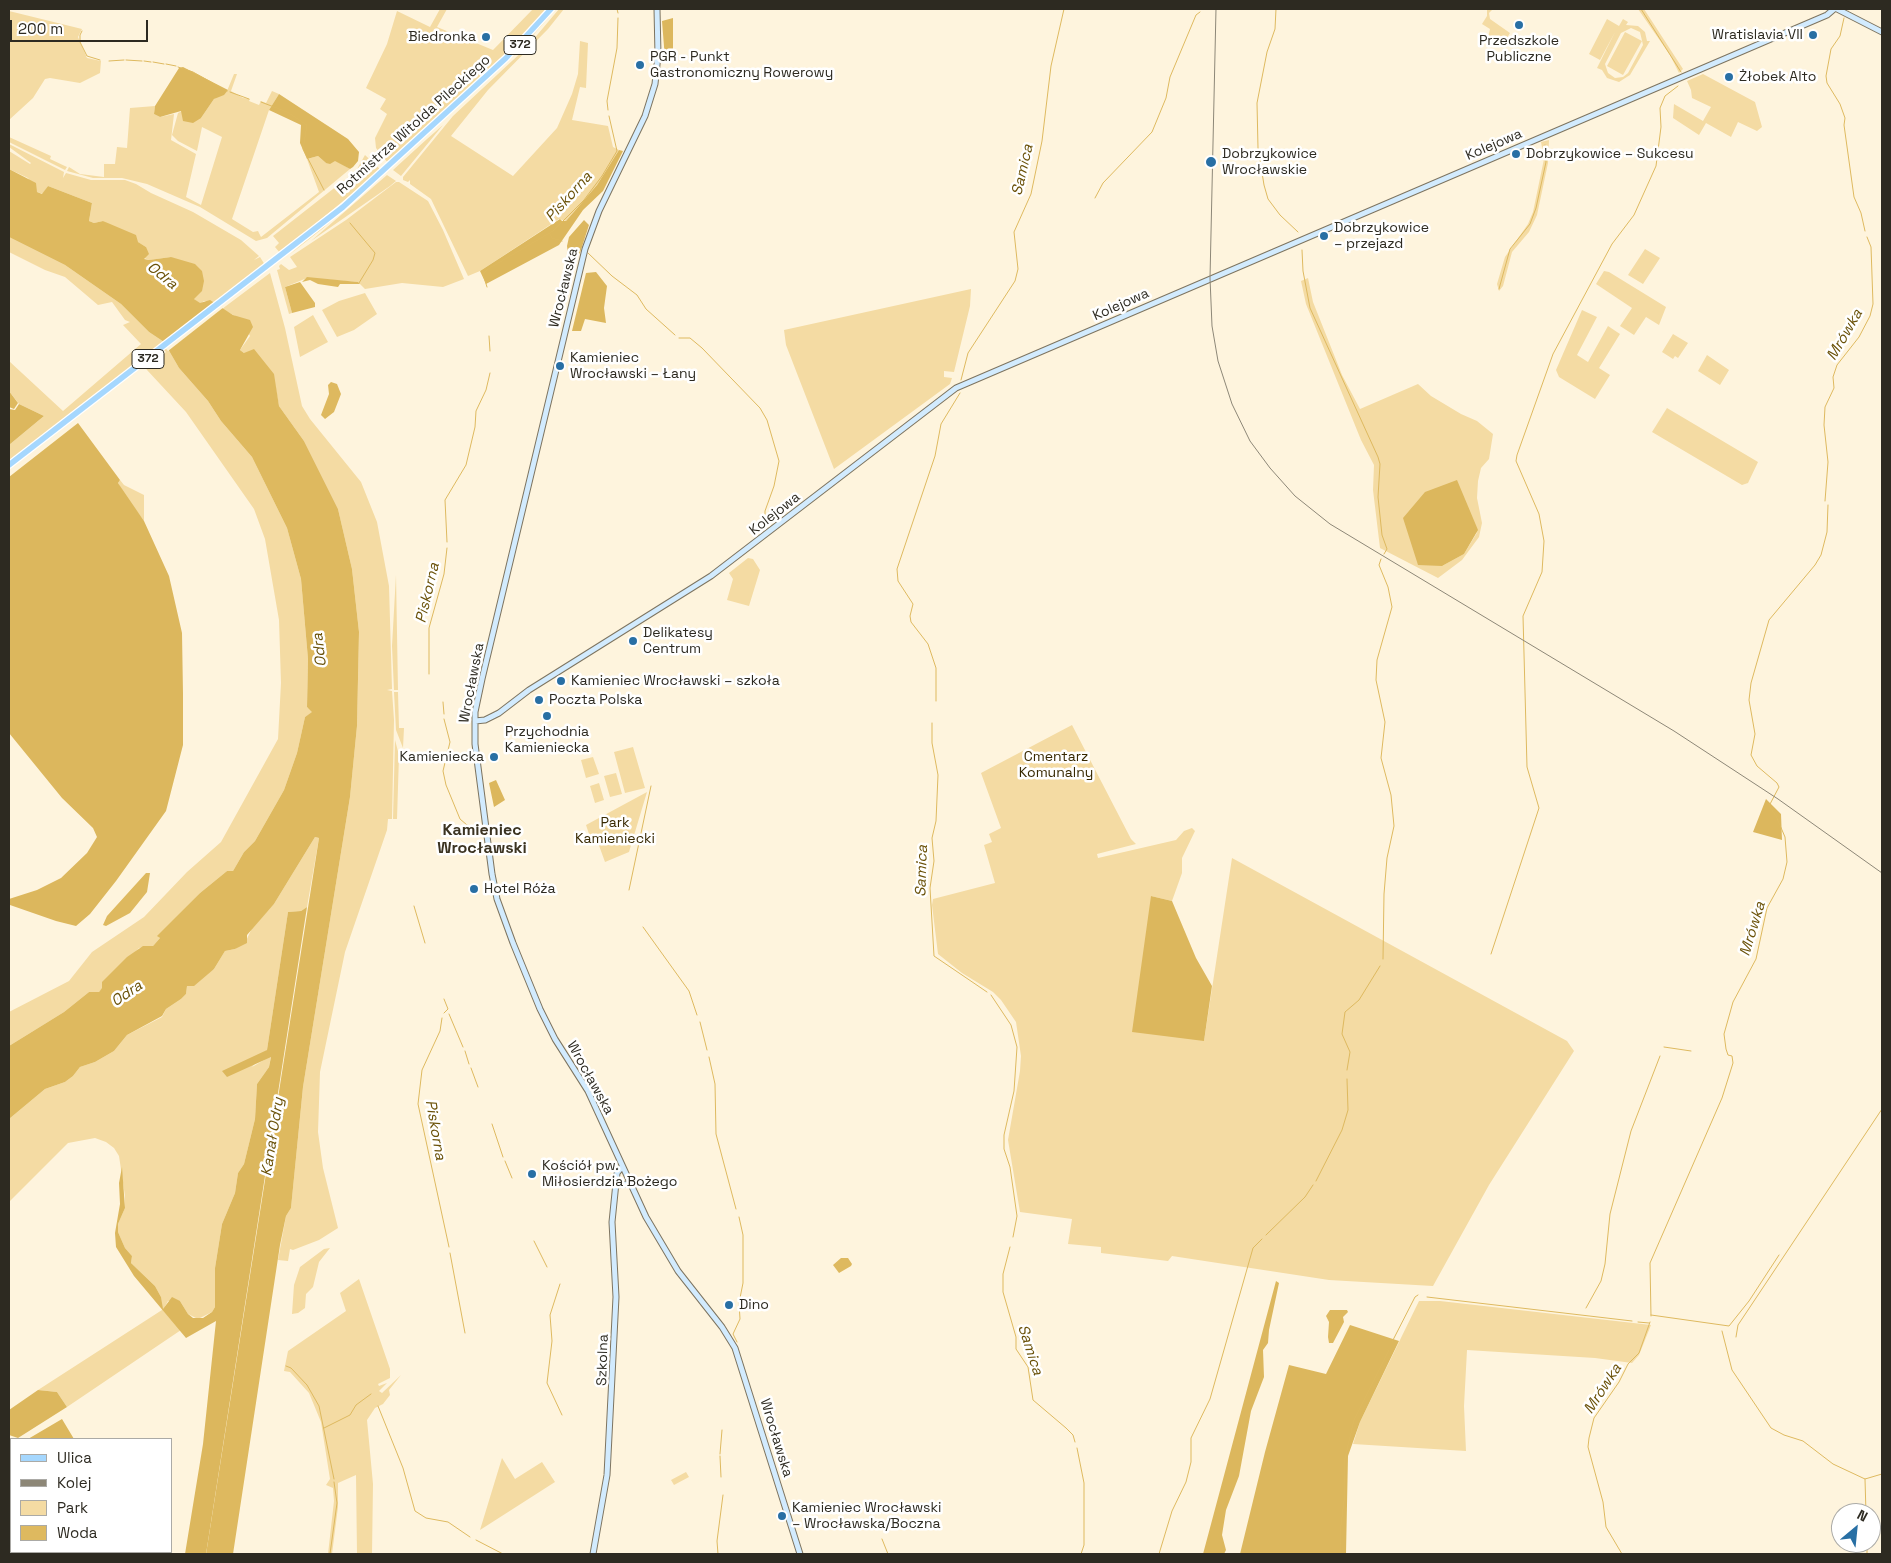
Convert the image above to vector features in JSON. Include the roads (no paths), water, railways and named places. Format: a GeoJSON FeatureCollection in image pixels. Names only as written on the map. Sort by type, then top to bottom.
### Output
{"type":"FeatureCollection","features":[{"type":"Feature","properties":{"kind":"main road","name":"Rotmistrza Witolda Pileckiego"},"geometry":{"type":"LineString","coordinates":[[9,465],[287,252],[383,172],[517,48],[551,9]]}},
{"type":"Feature","properties":{"kind":"street","name":"Wrocławska"},"geometry":{"type":"LineString","coordinates":[[657,9],[658,55],[653,92],[646,116],[599,211],[585,249],[480,687],[475,721],[475,744],[489,855],[502,914],[540,1009],[588,1091],[629,1184],[678,1271],[722,1327],[735,1348],[800,1554]]}},
{"type":"Feature","properties":{"kind":"street","name":"Kolejowa"},"geometry":{"type":"LineString","coordinates":[[475,721],[485,720],[499,713],[529,690],[711,576],[956,388],[1827,15],[1836,9]]}},
{"type":"Feature","properties":{"kind":"street"},"geometry":{"type":"LineString","coordinates":[[1836,9],[1882,32]]}},
{"type":"Feature","properties":{"kind":"street","name":"Szkolna"},"geometry":{"type":"LineString","coordinates":[[593,1554],[608,1475],[616,1297],[612,1222],[617,1173],[622,1167]]}},
{"type":"Feature","properties":{"kind":"street"},"geometry":{"type":"LineString","coordinates":[[615,1185],[629,1184]]}},
{"type":"Feature","properties":{"kind":"water"},"geometry":{"type":"Polygon","coordinates":[[[9,169],[36,183],[37,192],[42,194],[48,186],[92,203],[89,221],[94,223],[103,221],[136,235],[138,242],[146,247],[149,254],[144,259],[171,257],[195,264],[202,271],[204,281],[202,291],[194,299],[200,303],[210,300],[233,315],[250,320],[253,327],[240,350],[244,353],[254,349],[274,374],[279,406],[304,441],[338,509],[352,569],[359,632],[357,726],[350,797],[303,1087],[291,1208],[286,1216],[280,1245],[233,1554],[206,1554],[319,838],[315,837],[274,904],[247,935],[247,943],[235,949],[225,951],[214,969],[194,986],[187,986],[186,994],[166,1009],[162,1016],[127,1035],[114,1051],[95,1062],[80,1067],[65,1082],[45,1089],[9,1119],[9,1046],[64,1012],[89,992],[99,992],[102,988],[102,982],[127,957],[143,946],[153,946],[160,938],[157,936],[200,893],[227,871],[233,871],[244,852],[255,841],[284,790],[297,753],[305,717],[312,712],[307,707],[308,659],[301,579],[287,528],[252,457],[179,368],[164,342],[149,332],[121,304],[65,265],[9,237],[9,169]]]}},
{"type":"Feature","properties":{"kind":"water"},"geometry":{"type":"Polygon","coordinates":[[[307,277],[358,282],[360,284],[340,284],[338,287],[318,284],[310,280],[302,282],[307,277]]]}},
{"type":"Feature","properties":{"kind":"water"},"geometry":{"type":"Polygon","coordinates":[[[300,282],[315,303],[315,307],[292,313],[285,287],[300,282]]]}},
{"type":"Feature","properties":{"kind":"water"},"geometry":{"type":"Polygon","coordinates":[[[331,382],[337,384],[341,394],[334,412],[325,419],[321,415],[329,394],[328,385],[331,382]]]}},
{"type":"Feature","properties":{"kind":"water"},"geometry":{"type":"Polygon","coordinates":[[[9,391],[18,403],[14,409],[9,407],[9,391]]]}},
{"type":"Feature","properties":{"kind":"water"},"geometry":{"type":"Polygon","coordinates":[[[146,873],[150,873],[147,892],[130,913],[106,926],[103,925],[107,916],[146,873]]]}},
{"type":"Feature","properties":{"kind":"water"},"geometry":{"type":"Polygon","coordinates":[[[841,1258],[848,1258],[852,1264],[839,1273],[833,1265],[841,1258]]]}},
{"type":"Feature","properties":{"kind":"water"},"geometry":{"type":"Polygon","coordinates":[[[1330,1310],[1347,1310],[1348,1312],[1343,1317],[1344,1322],[1333,1343],[1329,1343],[1329,1322],[1326,1316],[1330,1310]]]}},
{"type":"Feature","properties":{"kind":"waterway","name":"Piskorna"},"geometry":{"type":"LineString","coordinates":[[617,9],[618,13]]}},
{"type":"Feature","properties":{"kind":"waterway","name":"Samica"},"geometry":{"type":"LineString","coordinates":[[961,380],[968,353],[1015,281],[1018,269],[1014,232],[1031,194],[1042,141],[1051,66],[1064,9]]}},
{"type":"Feature","properties":{"kind":"waterway"},"geometry":{"type":"LineString","coordinates":[[1276,9],[1275,29],[1267,52],[1257,103],[1258,148],[1268,199],[1280,215],[1298,232]]}},
{"type":"Feature","properties":{"kind":"waterway"},"geometry":{"type":"LineString","coordinates":[[1641,9],[1681,72]]}},
{"type":"Feature","properties":{"kind":"waterway"},"geometry":{"type":"LineString","coordinates":[[1095,198],[1103,183],[1152,132],[1166,98],[1170,77],[1196,15],[1200,12]]}},
{"type":"Feature","properties":{"kind":"waterway","name":"Piskorna"},"geometry":{"type":"LineString","coordinates":[[608,110],[607,101],[617,48],[618,18]]}},
{"type":"Feature","properties":{"kind":"waterway","name":"Mrówka"},"geometry":{"type":"LineString","coordinates":[[1844,18],[1840,36],[1831,49],[1826,76],[1827,83],[1840,104],[1845,118],[1844,125],[1854,197],[1861,213],[1865,231]]}},
{"type":"Feature","properties":{"kind":"waterway"},"geometry":{"type":"LineString","coordinates":[[82,31],[80,42],[87,56],[100,60]]}},
{"type":"Feature","properties":{"kind":"waterway"},"geometry":{"type":"LineString","coordinates":[[109,61],[124,60]]}},
{"type":"Feature","properties":{"kind":"waterway"},"geometry":{"type":"LineString","coordinates":[[126,60],[142,61]]}},
{"type":"Feature","properties":{"kind":"waterway"},"geometry":{"type":"LineString","coordinates":[[144,61],[151,62]]}},
{"type":"Feature","properties":{"kind":"waterway"},"geometry":{"type":"LineString","coordinates":[[153,62],[164,64]]}},
{"type":"Feature","properties":{"kind":"waterway"},"geometry":{"type":"LineString","coordinates":[[166,64],[176,66]]}},
{"type":"Feature","properties":{"kind":"waterway"},"geometry":{"type":"LineString","coordinates":[[178,67],[193,72],[227,91]]}},
{"type":"Feature","properties":{"kind":"waterway"},"geometry":{"type":"LineString","coordinates":[[1491,954],[1539,808],[1527,767],[1523,616],[1542,572],[1544,541],[1539,514],[1516,461],[1517,455],[1553,354],[1612,244],[1634,215],[1656,166],[1661,127],[1660,108],[1665,96],[1678,86]]}},
{"type":"Feature","properties":{"kind":"waterway"},"geometry":{"type":"LineString","coordinates":[[230,92],[249,99]]}},
{"type":"Feature","properties":{"kind":"waterway"},"geometry":{"type":"LineString","coordinates":[[261,102],[287,112],[307,125],[303,149],[324,190]]}},
{"type":"Feature","properties":{"kind":"waterway","name":"Piskorna"},"geometry":{"type":"LineString","coordinates":[[487,287],[483,274],[488,269],[553,231],[584,200],[602,176],[617,151],[609,116]]}},
{"type":"Feature","properties":{"kind":"waterway"},"geometry":{"type":"LineString","coordinates":[[1499,289],[1510,249],[1530,224],[1536,208],[1546,162],[1545,145]]}},
{"type":"Feature","properties":{"kind":"waterway"},"geometry":{"type":"LineString","coordinates":[[350,223],[375,253],[373,260],[359,283]]}},
{"type":"Feature","properties":{"kind":"waterway"},"geometry":{"type":"LineString","coordinates":[[550,234],[552,238],[562,241]]}},
{"type":"Feature","properties":{"kind":"waterway","name":"Mrówka"},"geometry":{"type":"LineString","coordinates":[[1825,501],[1828,462],[1824,425],[1825,407],[1834,388],[1833,377],[1837,365],[1859,337],[1870,316],[1873,304],[1871,247],[1867,237]]}},
{"type":"Feature","properties":{"kind":"waterway"},"geometry":{"type":"LineString","coordinates":[[569,244],[580,248]]}},
{"type":"Feature","properties":{"kind":"waterway"},"geometry":{"type":"LineString","coordinates":[[1302,250],[1303,271],[1310,308],[1380,464],[1378,497],[1382,535],[1387,549],[1384,554]]}},
{"type":"Feature","properties":{"kind":"waterway"},"geometry":{"type":"LineString","coordinates":[[588,253],[612,276],[637,295],[646,309],[675,335]]}},
{"type":"Feature","properties":{"kind":"waterway","name":"Piskorna"},"geometry":{"type":"LineString","coordinates":[[489,336],[490,351]]}},
{"type":"Feature","properties":{"kind":"waterway"},"geometry":{"type":"LineString","coordinates":[[679,338],[690,338],[702,348],[760,408],[767,420],[779,461],[774,486],[765,511],[765,521]]}},
{"type":"Feature","properties":{"kind":"waterway","name":"Piskorna"},"geometry":{"type":"LineString","coordinates":[[447,542],[445,500],[466,465],[475,427],[476,411],[486,390],[490,373]]}},
{"type":"Feature","properties":{"kind":"waterway","name":"Samica"},"geometry":{"type":"LineString","coordinates":[[936,701],[936,668],[928,644],[911,622],[910,616],[913,604],[898,581],[897,569],[935,456],[941,424],[960,393]]}},
{"type":"Feature","properties":{"kind":"waterway","name":"Mrówka"},"geometry":{"type":"LineString","coordinates":[[1651,1316],[1650,1263],[1722,1098],[1733,1063],[1732,1056],[1728,1055],[1726,1049],[1724,1034],[1733,1002],[1756,959],[1767,908],[1783,879],[1787,862],[1785,837],[1776,816],[1769,806],[1779,787],[1777,783],[1757,766],[1751,755],[1755,734],[1749,700],[1751,683],[1769,620],[1815,565],[1821,555],[1827,532],[1828,505]]}},
{"type":"Feature","properties":{"kind":"waterway","name":"Piskorna"},"geometry":{"type":"LineString","coordinates":[[429,674],[429,628],[444,574],[447,548]]}},
{"type":"Feature","properties":{"kind":"waterway"},"geometry":{"type":"LineString","coordinates":[[1381,559],[1379,565],[1388,587],[1392,607],[1377,660],[1376,680],[1385,722],[1381,758],[1391,795],[1394,826],[1387,858],[1384,894],[1383,959]]}},
{"type":"Feature","properties":{"kind":"waterway","name":"Piskorna"},"geometry":{"type":"LineString","coordinates":[[443,702],[444,714]]}},
{"type":"Feature","properties":{"kind":"waterway","name":"Piskorna"},"geometry":{"type":"LineString","coordinates":[[444,719],[450,742],[443,771],[446,785],[460,819],[467,825],[480,829]]}},
{"type":"Feature","properties":{"kind":"waterway","name":"Samica"},"geometry":{"type":"LineString","coordinates":[[932,723],[932,743],[938,775],[936,821],[932,838],[934,861],[930,888],[934,956],[987,992]]}},
{"type":"Feature","properties":{"kind":"waterway"},"geometry":{"type":"LineString","coordinates":[[629,890],[651,786]]}},
{"type":"Feature","properties":{"kind":"waterway","name":"Piskorna"},"geometry":{"type":"LineString","coordinates":[[414,906],[425,943]]}},
{"type":"Feature","properties":{"kind":"waterway"},"geometry":{"type":"LineString","coordinates":[[643,927],[689,991],[697,1015]]}},
{"type":"Feature","properties":{"kind":"waterway"},"geometry":{"type":"LineString","coordinates":[[1347,1070],[1350,1052],[1342,1034],[1345,1012],[1359,1000],[1380,966]]}},
{"type":"Feature","properties":{"kind":"waterway","name":"Samica"},"geometry":{"type":"LineString","coordinates":[[991,995],[1011,1025],[1017,1047],[1014,1091],[1004,1135],[1004,1149],[1010,1167],[1017,1216],[1013,1237]]}},
{"type":"Feature","properties":{"kind":"waterway","name":"Piskorna"},"geometry":{"type":"LineString","coordinates":[[444,999],[448,1009],[444,1013]]}},
{"type":"Feature","properties":{"kind":"waterway"},"geometry":{"type":"LineString","coordinates":[[449,1014],[463,1047]]}},
{"type":"Feature","properties":{"kind":"waterway","name":"Piskorna"},"geometry":{"type":"LineString","coordinates":[[442,1018],[440,1031],[422,1070],[418,1104],[449,1247]]}},
{"type":"Feature","properties":{"kind":"waterway"},"geometry":{"type":"LineString","coordinates":[[700,1022],[707,1050]]}},
{"type":"Feature","properties":{"kind":"waterway"},"geometry":{"type":"LineString","coordinates":[[1664,1047],[1691,1051]]}},
{"type":"Feature","properties":{"kind":"waterway"},"geometry":{"type":"LineString","coordinates":[[465,1051],[469,1064]]}},
{"type":"Feature","properties":{"kind":"waterway"},"geometry":{"type":"LineString","coordinates":[[1586,1308],[1601,1281],[1605,1264],[1610,1214],[1631,1131],[1660,1056]]}},
{"type":"Feature","properties":{"kind":"waterway"},"geometry":{"type":"LineString","coordinates":[[709,1057],[715,1084],[716,1134],[736,1209]]}},
{"type":"Feature","properties":{"kind":"waterway"},"geometry":{"type":"LineString","coordinates":[[471,1068],[478,1087]]}},
{"type":"Feature","properties":{"kind":"waterway"},"geometry":{"type":"LineString","coordinates":[[1316,1181],[1342,1130],[1348,1110],[1347,1079]]}},
{"type":"Feature","properties":{"kind":"waterway"},"geometry":{"type":"LineString","coordinates":[[1736,1337],[1738,1325],[1882,1109]]}},
{"type":"Feature","properties":{"kind":"waterway"},"geometry":{"type":"LineString","coordinates":[[492,1124],[503,1157]]}},
{"type":"Feature","properties":{"kind":"waterway"},"geometry":{"type":"LineString","coordinates":[[505,1161],[512,1178]]}},
{"type":"Feature","properties":{"kind":"waterway"},"geometry":{"type":"LineString","coordinates":[[1266,1235],[1305,1197],[1313,1185]]}},
{"type":"Feature","properties":{"kind":"waterway"},"geometry":{"type":"LineString","coordinates":[[737,1342],[733,1334],[740,1319],[739,1303],[743,1283],[743,1235],[739,1217]]}},
{"type":"Feature","properties":{"kind":"waterway"},"geometry":{"type":"LineString","coordinates":[[1159,1554],[1172,1511],[1186,1482],[1191,1462],[1191,1438],[1210,1399],[1253,1248],[1262,1239]]}},
{"type":"Feature","properties":{"kind":"waterway"},"geometry":{"type":"LineString","coordinates":[[534,1241],[547,1267]]}},
{"type":"Feature","properties":{"kind":"waterway","name":"Samica"},"geometry":{"type":"LineString","coordinates":[[1010,1247],[1003,1274],[1003,1292],[1016,1337],[1016,1349],[1028,1367],[1033,1400],[1066,1428],[1073,1435],[1075,1442]]}},
{"type":"Feature","properties":{"kind":"waterway","name":"Piskorna"},"geometry":{"type":"LineString","coordinates":[[450,1253],[465,1333]]}},
{"type":"Feature","properties":{"kind":"waterway"},"geometry":{"type":"LineString","coordinates":[[1651,1315],[1729,1326],[1749,1301],[1779,1255]]}},
{"type":"Feature","properties":{"kind":"waterway"},"geometry":{"type":"LineString","coordinates":[[560,1284],[550,1315],[552,1341],[547,1383],[562,1415]]}},
{"type":"Feature","properties":{"kind":"waterway"},"geometry":{"type":"LineString","coordinates":[[1392,1342],[1415,1297],[1418,1295]]}},
{"type":"Feature","properties":{"kind":"waterway"},"geometry":{"type":"LineString","coordinates":[[1427,1297],[1632,1321]]}},
{"type":"Feature","properties":{"kind":"waterway"},"geometry":{"type":"LineString","coordinates":[[1638,1322],[1649,1323]]}},
{"type":"Feature","properties":{"kind":"waterway","name":"Mrówka"},"geometry":{"type":"LineString","coordinates":[[1622,1554],[1606,1527],[1603,1502],[1588,1447],[1589,1438],[1594,1418],[1619,1382],[1628,1364],[1639,1353],[1650,1322]]}},
{"type":"Feature","properties":{"kind":"waterway"},"geometry":{"type":"LineString","coordinates":[[1722,1331],[1732,1370],[1771,1428],[1784,1435],[1803,1441],[1833,1464],[1865,1479],[1882,1474]]}},
{"type":"Feature","properties":{"kind":"waterway"},"geometry":{"type":"LineString","coordinates":[[1341,1554],[1340,1533],[1344,1501],[1345,1458],[1354,1420],[1389,1350]]}},
{"type":"Feature","properties":{"kind":"waterway"},"geometry":{"type":"LineString","coordinates":[[286,1366],[291,1368],[307,1385],[319,1406],[334,1479]]}},
{"type":"Feature","properties":{"kind":"waterway"},"geometry":{"type":"LineString","coordinates":[[324,1428],[350,1415],[356,1405],[371,1394]]}},
{"type":"Feature","properties":{"kind":"waterway"},"geometry":{"type":"LineString","coordinates":[[378,1406],[403,1468],[415,1511],[426,1518],[448,1522],[470,1537]]}},
{"type":"Feature","properties":{"kind":"waterway"},"geometry":{"type":"LineString","coordinates":[[720,1454],[722,1430]]}},
{"type":"Feature","properties":{"kind":"waterway","name":"Samica"},"geometry":{"type":"LineString","coordinates":[[1077,1448],[1084,1483],[1084,1545],[1081,1554]]}},
{"type":"Feature","properties":{"kind":"waterway"},"geometry":{"type":"LineString","coordinates":[[720,1456],[721,1477]]}},
{"type":"Feature","properties":{"kind":"waterway"},"geometry":{"type":"LineString","coordinates":[[1865,1479],[1866,1503]]}},
{"type":"Feature","properties":{"kind":"waterway"},"geometry":{"type":"LineString","coordinates":[[330,1554],[337,1503],[334,1482]]}},
{"type":"Feature","properties":{"kind":"waterway"},"geometry":{"type":"LineString","coordinates":[[718,1554],[717,1541],[723,1495]]}},
{"type":"Feature","properties":{"kind":"waterway"},"geometry":{"type":"LineString","coordinates":[[882,1539],[888,1554]]}},
{"type":"Feature","properties":{"kind":"waterway"},"geometry":{"type":"LineString","coordinates":[[476,1540],[503,1554]]}},
{"type":"Feature","properties":{"kind":"railway"},"geometry":{"type":"LineString","coordinates":[[1216,9],[1210,278],[1212,326],[1218,361],[1232,404],[1250,441],[1270,468],[1295,496],[1330,524],[1674,731],[1778,799],[1882,873]]}},
{"type":"Feature","properties":{"kind":"place","name":"Przedszkole Publiczne"},"geometry":{"type":"Point","coordinates":[1519,25]}},
{"type":"Feature","properties":{"kind":"place","name":"Wratislavia VII"},"geometry":{"type":"Point","coordinates":[1813,35]}},
{"type":"Feature","properties":{"kind":"place","name":"Biedronka"},"geometry":{"type":"Point","coordinates":[486,37]}},
{"type":"Feature","properties":{"kind":"place","name":"PGR - Punkt Gastronomiczny Rowerowy"},"geometry":{"type":"Point","coordinates":[640,65]}},
{"type":"Feature","properties":{"kind":"place","name":"Żłobek Alto"},"geometry":{"type":"Point","coordinates":[1729,77]}},
{"type":"Feature","properties":{"kind":"place","name":"Dobrzykowice – Sukcesu"},"geometry":{"type":"Point","coordinates":[1516,154]}},
{"type":"Feature","properties":{"kind":"place","name":"Dobrzykowice Wrocławskie"},"geometry":{"type":"Point","coordinates":[1211,162]}},
{"type":"Feature","properties":{"kind":"place","name":"Dobrzykowice – przejazd"},"geometry":{"type":"Point","coordinates":[1324,236]}},
{"type":"Feature","properties":{"kind":"place","name":"Kamieniec Wrocławski – Łany"},"geometry":{"type":"Point","coordinates":[560,366]}},
{"type":"Feature","properties":{"kind":"place","name":"Delikatesy Centrum"},"geometry":{"type":"Point","coordinates":[633,641]}},
{"type":"Feature","properties":{"kind":"place","name":"Kamieniec Wrocławski – szkoła"},"geometry":{"type":"Point","coordinates":[561,681]}},
{"type":"Feature","properties":{"kind":"place","name":"Poczta Polska"},"geometry":{"type":"Point","coordinates":[539,700]}},
{"type":"Feature","properties":{"kind":"place","name":"Przychodnia Kamieniecka"},"geometry":{"type":"Point","coordinates":[547,716]}},
{"type":"Feature","properties":{"kind":"place","name":"Kamieniecka"},"geometry":{"type":"Point","coordinates":[494,757]}},
{"type":"Feature","properties":{"kind":"place","name":"Hotel Róża"},"geometry":{"type":"Point","coordinates":[474,889]}},
{"type":"Feature","properties":{"kind":"place","name":"Kościół pw. Miłosierdzia Bożego"},"geometry":{"type":"Point","coordinates":[532,1174]}},
{"type":"Feature","properties":{"kind":"place","name":"Dino"},"geometry":{"type":"Point","coordinates":[729,1305]}},
{"type":"Feature","properties":{"kind":"place","name":"Kamieniec Wrocławski – Wrocławska/Boczna"},"geometry":{"type":"Point","coordinates":[782,1516]}},
{"type":"Feature","properties":{"kind":"district","name":"Kamieniec Wrocławski"},"geometry":{"type":"Point","coordinates":[482,840]}},
{"type":"Feature","properties":{"kind":"water label","name":"Odra"},"geometry":{"type":"Point","coordinates":[162,276]}},
{"type":"Feature","properties":{"kind":"water label","name":"Odra"},"geometry":{"type":"Point","coordinates":[320,650]}},
{"type":"Feature","properties":{"kind":"water label","name":"Odra"},"geometry":{"type":"Point","coordinates":[127,994]}},
{"type":"Feature","properties":{"kind":"water label","name":"Kanał Odry"},"geometry":{"type":"Point","coordinates":[273,1137]}},
{"type":"Feature","properties":{"kind":"park label","name":"Cmentarz Komunalny"},"geometry":{"type":"Point","coordinates":[1056,766]}},
{"type":"Feature","properties":{"kind":"park label","name":"Park Kamieniecki"},"geometry":{"type":"Point","coordinates":[615,832]}}]}
